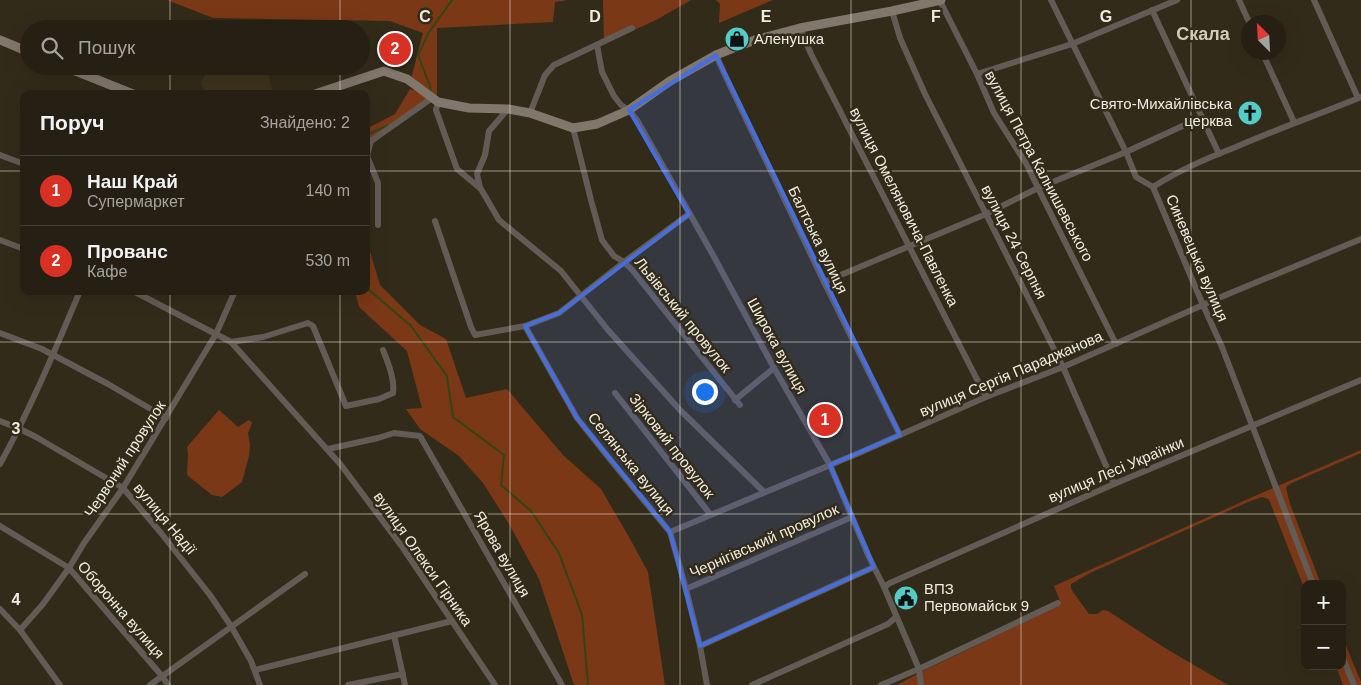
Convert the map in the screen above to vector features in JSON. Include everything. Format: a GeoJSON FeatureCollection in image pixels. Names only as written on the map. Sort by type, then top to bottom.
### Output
{"type":"FeatureCollection","features":[{"type":"Feature","properties":{"kind":"street"},"geometry":{"type":"LineString","coordinates":[[327,90],[384,71],[407,79],[435,100],[469,108],[508,109],[530,113],[574,128],[597,124],[629,110],[670,81],[716,54],[755,40],[800,28],[940,0]]}},
{"type":"Feature","properties":{"kind":"street","name":"вулиця Петра Калнишевського"},"geometry":{"type":"LineString","coordinates":[[940,0],[994,113],[1027,165],[1116,344]]}},
{"type":"Feature","properties":{"kind":"street","name":"Синевецька вулиця"},"geometry":{"type":"LineString","coordinates":[[1051,0],[1126,152],[1136,177],[1153,187],[1222,347],[1312,580]]}},
{"type":"Feature","properties":{"kind":"street"},"geometry":{"type":"LineString","coordinates":[[977,74],[1072,44],[1177,0]]}},
{"type":"Feature","properties":{"kind":"street"},"geometry":{"type":"LineString","coordinates":[[1238,0],[1246,15]]}},
{"type":"Feature","properties":{"kind":"street"},"geometry":{"type":"LineString","coordinates":[[1153,187],[1172,174],[1294,122],[1360,97],[1314,0]]}},
{"type":"Feature","properties":{"kind":"street"},"geometry":{"type":"LineString","coordinates":[[1152,10],[1219,154]]}},
{"type":"Feature","properties":{"kind":"street","name":"вулиця 24 Серпня"},"geometry":{"type":"LineString","coordinates":[[892,11],[900,38],[925,94],[1063,367],[1114,484]]}},
{"type":"Feature","properties":{"kind":"street"},"geometry":{"type":"LineString","coordinates":[[530,113],[545,74],[554,66],[632,28]]}},
{"type":"Feature","properties":{"kind":"street","name":"вулиця Омеляновича-Павленка"},"geometry":{"type":"LineString","coordinates":[[800,28],[811,54],[986,397]]}},
{"type":"Feature","properties":{"kind":"street"},"geometry":{"type":"LineString","coordinates":[[0,40],[20,48]]}},
{"type":"Feature","properties":{"kind":"street","name":"Широка вулиця"},"geometry":{"type":"LineString","coordinates":[[597,45],[602,72],[614,96],[637,120],[774,368],[830,465],[919,669],[921,685]]}},
{"type":"Feature","properties":{"kind":"street","name":"Балтська вулиця"},"geometry":{"type":"LineString","coordinates":[[716,54],[824,282],[900,435]]}},
{"type":"Feature","properties":{"kind":"street"},"geometry":{"type":"LineString","coordinates":[[1266,60],[1294,122]]}},
{"type":"Feature","properties":{"kind":"street"},"geometry":{"type":"LineString","coordinates":[[86,75],[123,90]]}},
{"type":"Feature","properties":{"kind":"street"},"geometry":{"type":"LineString","coordinates":[[435,100],[436,110],[456,169],[480,190],[500,220],[561,271],[614,337],[680,410],[764,492]]}},
{"type":"Feature","properties":{"kind":"street"},"geometry":{"type":"LineString","coordinates":[[370,145],[371,141],[435,100]]}},
{"type":"Feature","properties":{"kind":"street"},"geometry":{"type":"LineString","coordinates":[[480,190],[476,174],[484,155],[489,131],[508,109]]}},
{"type":"Feature","properties":{"kind":"street"},"geometry":{"type":"LineString","coordinates":[[824,282],[986,214],[1038,188],[1202,118]]}},
{"type":"Feature","properties":{"kind":"street","name":"Львівський провулок"},"geometry":{"type":"LineString","coordinates":[[574,128],[590,200],[602,240],[614,256],[633,271],[738,403],[774,368]]}},
{"type":"Feature","properties":{"kind":"street"},"geometry":{"type":"LineString","coordinates":[[0,155],[20,162]]}},
{"type":"Feature","properties":{"kind":"street"},"geometry":{"type":"LineString","coordinates":[[370,163],[378,183],[378,225]]}},
{"type":"Feature","properties":{"kind":"street"},"geometry":{"type":"LineString","coordinates":[[435,221],[470,328],[475,335],[525,326],[559,313],[689,214]]}},
{"type":"Feature","properties":{"kind":"street","name":"вулиця Сергія Параджанова"},"geometry":{"type":"LineString","coordinates":[[670,532],[986,397],[1063,367],[1203,305],[1361,239]]}},
{"type":"Feature","properties":{"kind":"street"},"geometry":{"type":"LineString","coordinates":[[0,240],[20,248]]}},
{"type":"Feature","properties":{"kind":"street"},"geometry":{"type":"LineString","coordinates":[[0,464],[20,429],[78,295]]}},
{"type":"Feature","properties":{"kind":"street","name":"вулиця Олекси Гірника"},"geometry":{"type":"LineString","coordinates":[[142,295],[231,342],[328,449],[403,548],[495,685]]}},
{"type":"Feature","properties":{"kind":"street","name":"Червоний провулок"},"geometry":{"type":"LineString","coordinates":[[20,630],[43,604],[123,488],[216,334],[233,295]]}},
{"type":"Feature","properties":{"kind":"street"},"geometry":{"type":"LineString","coordinates":[[231,342],[263,337],[308,324],[313,326],[346,406],[379,399],[393,393],[391,374],[383,350]]}},
{"type":"Feature","properties":{"kind":"street","name":"Селянська вулиця"},"geometry":{"type":"LineString","coordinates":[[525,326],[577,418],[670,532],[700,646],[707,685]]}},
{"type":"Feature","properties":{"kind":"street"},"geometry":{"type":"LineString","coordinates":[[0,333],[42,349],[108,384],[166,418]]}},
{"type":"Feature","properties":{"kind":"street","name":"вулиця Лесі Українки"},"geometry":{"type":"LineString","coordinates":[[884,587],[1114,484],[1361,380]]}},
{"type":"Feature","properties":{"kind":"street","name":"Зірковий провулок"},"geometry":{"type":"LineString","coordinates":[[615,393],[710,514]]}},
{"type":"Feature","properties":{"kind":"street","name":"вулиця Надії"},"geometry":{"type":"LineString","coordinates":[[0,421],[20,429],[123,488],[162,533],[231,626],[251,660],[260,685]]}},
{"type":"Feature","properties":{"kind":"street","name":"Ярова вулиця"},"geometry":{"type":"LineString","coordinates":[[328,449],[394,433],[420,436],[562,685]]}},
{"type":"Feature","properties":{"kind":"street","name":"Чернігівський провулок"},"geometry":{"type":"LineString","coordinates":[[686,589],[852,516]]}},
{"type":"Feature","properties":{"kind":"street","name":"Оборонна вулиця"},"geometry":{"type":"LineString","coordinates":[[0,526],[69,568],[168,685]]}},
{"type":"Feature","properties":{"kind":"street"},"geometry":{"type":"LineString","coordinates":[[700,646],[874,567]]}},
{"type":"Feature","properties":{"kind":"street"},"geometry":{"type":"LineString","coordinates":[[150,685],[305,574]]}},
{"type":"Feature","properties":{"kind":"street"},"geometry":{"type":"LineString","coordinates":[[881,685],[1058,603]]}},
{"type":"Feature","properties":{"kind":"street"},"geometry":{"type":"LineString","coordinates":[[0,609],[20,630],[60,685]]}},
{"type":"Feature","properties":{"kind":"street"},"geometry":{"type":"LineString","coordinates":[[752,685],[888,624],[896,618]]}},
{"type":"Feature","properties":{"kind":"street"},"geometry":{"type":"LineString","coordinates":[[255,670],[452,621]]}},
{"type":"Feature","properties":{"kind":"street"},"geometry":{"type":"LineString","coordinates":[[394,635],[405,685]]}},
{"type":"Feature","properties":{"kind":"street"},"geometry":{"type":"LineString","coordinates":[[1346,666],[1354,685]]}},
{"type":"Feature","properties":{"kind":"street"},"geometry":{"type":"LineString","coordinates":[[348,685],[403,674]]}},
{"type":"Feature","properties":{"kind":"highlighted area"},"geometry":{"type":"Polygon","coordinates":[[[716,55],[900,435],[830,465],[874,567],[700,646],[670,532],[577,418],[525,326],[559,313],[689,214],[629,110],[716,55]]]}},
{"type":"Feature","properties":{"kind":"shaded area"},"geometry":{"type":"Polygon","coordinates":[[[167,0],[568,0],[555,2],[553,22],[437,28],[437,95],[435,96],[411,79],[423,33],[390,21],[213,18],[167,0]]]}},
{"type":"Feature","properties":{"kind":"shaded area"},"geometry":{"type":"Polygon","coordinates":[[[603,0],[691,0],[656,20],[604,44],[603,0]]]}},
{"type":"Feature","properties":{"kind":"shaded area"},"geometry":{"type":"Polygon","coordinates":[[[716,0],[773,0],[719,23],[720,4],[716,0]]]}},
{"type":"Feature","properties":{"kind":"shaded area"},"geometry":{"type":"Polygon","coordinates":[[[205,75],[269,75],[272,90],[204,90],[201,82],[205,75]]]}},
{"type":"Feature","properties":{"kind":"shaded area"},"geometry":{"type":"Polygon","coordinates":[[[410,89],[420,92],[429,101],[370,142],[370,127],[395,114],[410,89]]]}},
{"type":"Feature","properties":{"kind":"shaded area"},"geometry":{"type":"Polygon","coordinates":[[[370,251],[380,285],[420,325],[446,339],[466,398],[507,389],[563,455],[601,489],[648,572],[665,685],[574,685],[539,579],[509,524],[483,483],[459,456],[420,429],[406,409],[422,408],[407,351],[359,307],[356,295],[370,295],[370,251]]]}},
{"type":"Feature","properties":{"kind":"shaded area"},"geometry":{"type":"Polygon","coordinates":[[[219,410],[238,427],[249,420],[252,423],[248,433],[249,456],[242,482],[222,497],[212,495],[187,475],[187,447],[219,410]]]}},
{"type":"Feature","properties":{"kind":"shaded area"},"geometry":{"type":"Polygon","coordinates":[[[1361,450],[1361,453],[1294,482],[1286,488],[1290,504],[1319,580],[1301,580],[1270,502],[1262,497],[1090,573],[1071,584],[1073,592],[1089,614],[1097,614],[1103,610],[1108,611],[1165,648],[1228,685],[897,685],[1061,604],[1054,586],[1361,450]]]}},
{"type":"Feature","properties":{"kind":"shaded area"},"geometry":{"type":"Polygon","coordinates":[[[1346,646],[1361,685],[1343,685],[1337,670],[1346,670],[1346,646]]]}},
{"type":"Feature","properties":{"kind":"waterway"},"geometry":{"type":"LineString","coordinates":[[431,89],[418,55],[429,32],[452,0]]}},
{"type":"Feature","properties":{"kind":"waterway"},"geometry":{"type":"LineString","coordinates":[[370,133],[389,125]]}},
{"type":"Feature","properties":{"kind":"waterway"},"geometry":{"type":"LineString","coordinates":[[370,291],[411,326],[447,376],[453,417],[504,455],[501,485],[531,511],[559,553],[582,615],[588,685]]}},
{"type":"Feature","properties":{"kind":"place","name":"Аленушка"},"geometry":{"type":"Point","coordinates":[737,39]}},
{"type":"Feature","properties":{"kind":"place","name":"Прованс"},"geometry":{"type":"Point","coordinates":[395,49]}},
{"type":"Feature","properties":{"kind":"place","name":"Свято-Михайлівська церква"},"geometry":{"type":"Point","coordinates":[1250,113]}},
{"type":"Feature","properties":{"kind":"place","name":"Наш Край"},"geometry":{"type":"Point","coordinates":[825,420]}},
{"type":"Feature","properties":{"kind":"place","name":"ВПЗ Первомайськ 9"},"geometry":{"type":"Point","coordinates":[906,598]}},
{"type":"Feature","properties":{"kind":"district","name":"Скала"},"geometry":{"type":"Point","coordinates":[1203,34]}}]}
